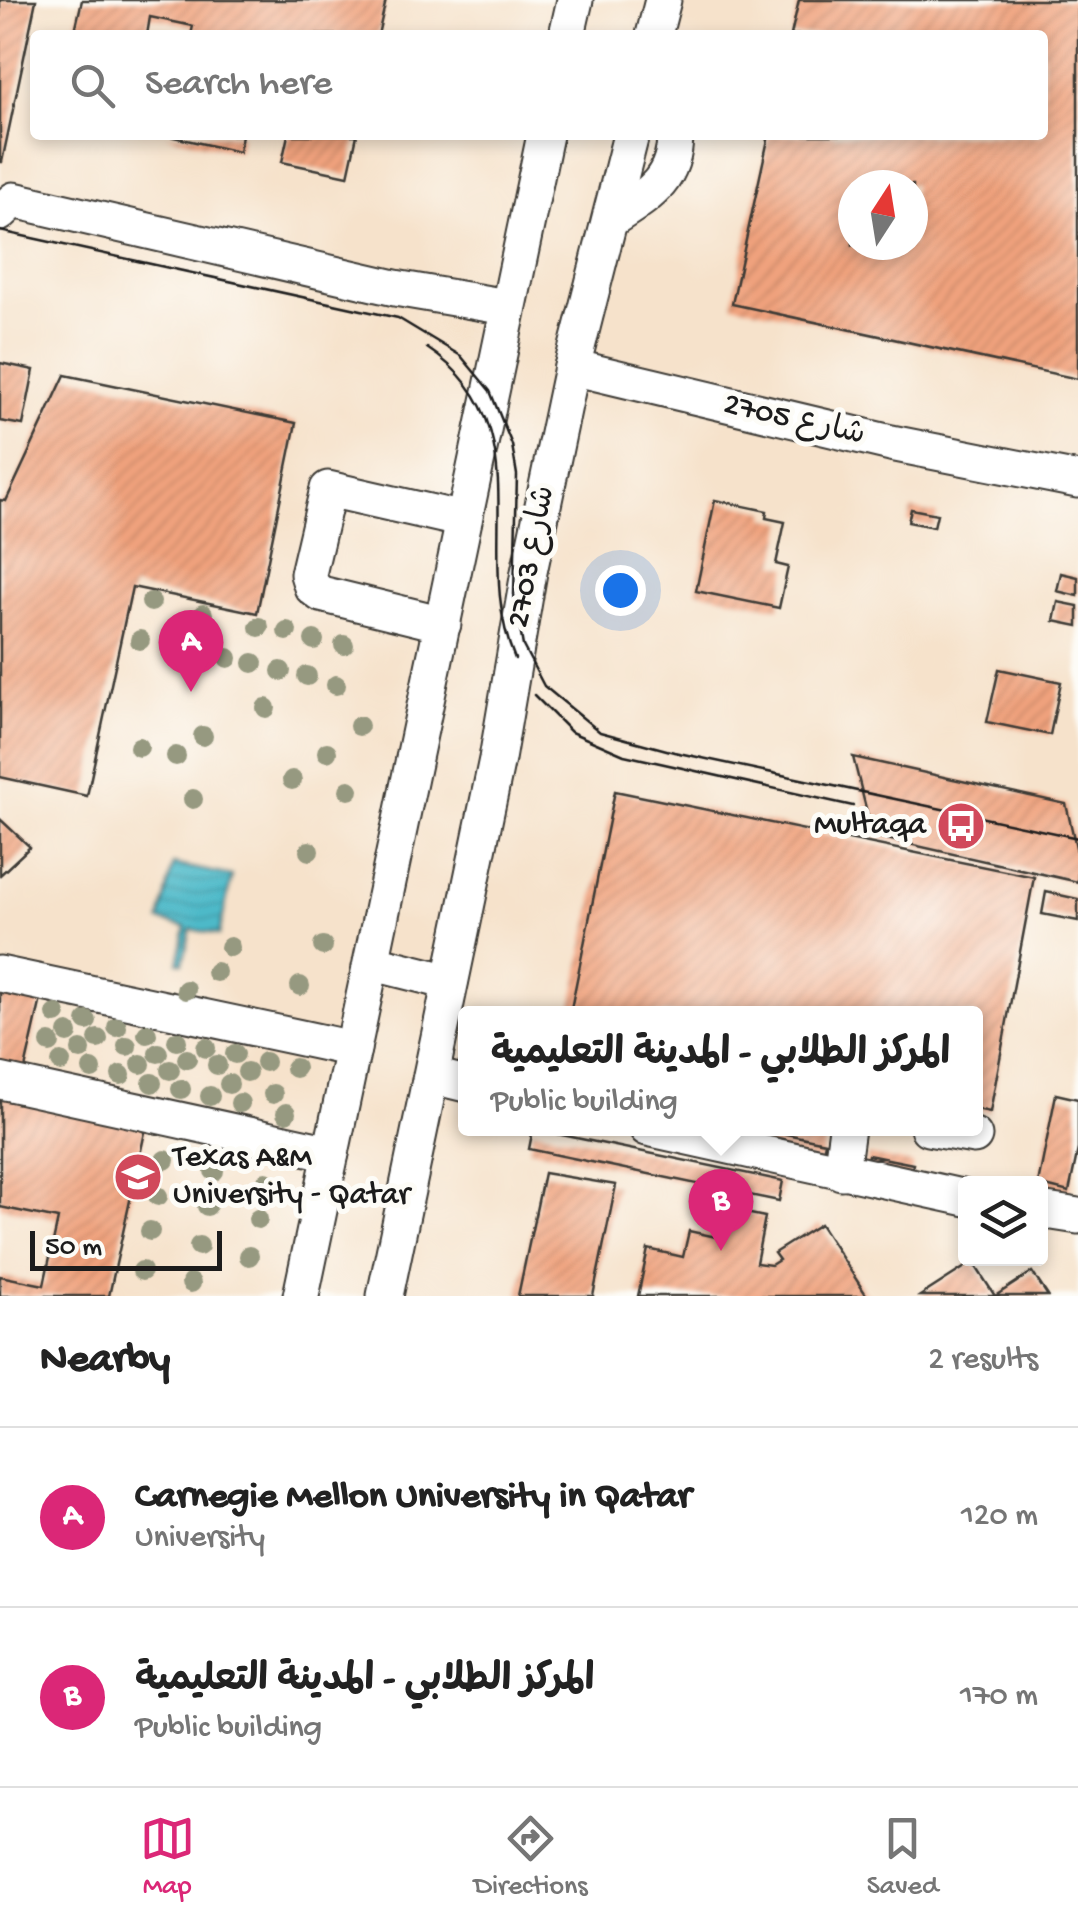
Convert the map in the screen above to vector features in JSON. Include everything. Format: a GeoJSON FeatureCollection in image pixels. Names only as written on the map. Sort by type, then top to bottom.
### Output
{"type":"FeatureCollection","features":[{"type":"Feature","properties":{"kind":"street"},"geometry":{"type":"LineString","coordinates":[[568,30],[575,0]]}},
{"type":"Feature","properties":{"kind":"street"},"geometry":{"type":"LineString","coordinates":[[655,30],[663,0]]}},
{"type":"Feature","properties":{"kind":"street"},"geometry":{"type":"LineString","coordinates":[[301,1296],[544,140]]}},
{"type":"Feature","properties":{"kind":"street","name":"شارع 2703"},"geometry":{"type":"LineString","coordinates":[[385,1296],[451,1070],[450,982],[572,367],[613,218],[629,140]]}},
{"type":"Feature","properties":{"kind":"street"},"geometry":{"type":"LineString","coordinates":[[613,218],[660,185],[670,172],[673,140]]}},
{"type":"Feature","properties":{"kind":"street"},"geometry":{"type":"LineString","coordinates":[[0,213],[14,200],[396,288],[507,308]]}},
{"type":"Feature","properties":{"kind":"street","name":"شارع 2705"},"geometry":{"type":"LineString","coordinates":[[572,367],[891,443],[1078,480]]}},
{"type":"Feature","properties":{"kind":"street"},"geometry":{"type":"LineString","coordinates":[[444,624],[320,594],[312,587],[308,574],[328,489],[335,487],[464,520]]}},
{"type":"Feature","properties":{"kind":"street"},"geometry":{"type":"LineString","coordinates":[[374,963],[450,982]]}},
{"type":"Feature","properties":{"kind":"street"},"geometry":{"type":"LineString","coordinates":[[0,974],[353,1048]]}},
{"type":"Feature","properties":{"kind":"street"},"geometry":{"type":"LineString","coordinates":[[0,1081],[331,1153]]}},
{"type":"Feature","properties":{"kind":"street"},"geometry":{"type":"LineString","coordinates":[[682,1136],[958,1196]]}},
{"type":"Feature","properties":{"kind":"street"},"geometry":{"type":"LineString","coordinates":[[841,1172],[845,1136]]}},
{"type":"Feature","properties":{"kind":"street"},"geometry":{"type":"LineString","coordinates":[[1048,1211],[1078,1216]]}},
{"type":"Feature","properties":{"kind":"water"},"geometry":{"type":"Polygon","coordinates":[[[173,864],[232,876],[219,935],[191,929],[183,963],[178,962],[186,927],[160,921],[173,864]]]}},
{"type":"Feature","properties":{"kind":"building"},"geometry":{"type":"Polygon","coordinates":[[[0,0],[36,0],[2,162],[0,162],[0,0]]]}},
{"type":"Feature","properties":{"kind":"building"},"geometry":{"type":"Polygon","coordinates":[[[82,0],[386,0],[379,30],[192,30],[193,26],[150,17],[148,30],[75,30],[82,0]]]}},
{"type":"Feature","properties":{"kind":"building"},"geometry":{"type":"Polygon","coordinates":[[[799,0],[1078,0],[1078,379],[732,304],[768,140],[1048,140],[1048,30],[792,30],[799,0]]]}},
{"type":"Feature","properties":{"kind":"building"},"geometry":{"type":"Polygon","coordinates":[[[187,140],[241,140],[239,152],[187,140]]]}},
{"type":"Feature","properties":{"kind":"building"},"geometry":{"type":"Polygon","coordinates":[[[287,140],[356,140],[348,176],[282,162],[287,140]]]}},
{"type":"Feature","properties":{"kind":"building"},"geometry":{"type":"Polygon","coordinates":[[[0,363],[34,370],[23,425],[0,421],[0,363]]]}},
{"type":"Feature","properties":{"kind":"building"},"geometry":{"type":"Polygon","coordinates":[[[65,375],[296,423],[257,613],[132,587],[87,796],[0,777],[0,500],[6,501],[65,375]]]}},
{"type":"Feature","properties":{"kind":"building"},"geometry":{"type":"Polygon","coordinates":[[[715,500],[767,511],[766,518],[785,522],[776,564],[788,567],[779,608],[696,591],[715,500]]]}},
{"type":"Feature","properties":{"kind":"building"},"geometry":{"type":"Polygon","coordinates":[[[911,509],[937,514],[934,527],[908,522],[911,509]]]}},
{"type":"Feature","properties":{"kind":"building"},"geometry":{"type":"Polygon","coordinates":[[[1061,573],[1078,577],[1078,596],[1057,591],[1061,573]]]}},
{"type":"Feature","properties":{"kind":"building"},"geometry":{"type":"Polygon","coordinates":[[[1058,602],[1078,606],[1078,626],[1054,621],[1058,602]]]}},
{"type":"Feature","properties":{"kind":"building"},"geometry":{"type":"Polygon","coordinates":[[[999,669],[1061,682],[1050,735],[987,722],[999,669]]]}},
{"type":"Feature","properties":{"kind":"building"},"geometry":{"type":"Polygon","coordinates":[[[853,757],[1066,804],[1078,856],[1078,882],[873,836],[853,757]]]}},
{"type":"Feature","properties":{"kind":"building"},"geometry":{"type":"Polygon","coordinates":[[[615,791],[1034,877],[990,1112],[983,1110],[983,1006],[572,1006],[615,791]]]}},
{"type":"Feature","properties":{"kind":"building"},"geometry":{"type":"Polygon","coordinates":[[[0,819],[30,847],[0,875],[0,819]]]}},
{"type":"Feature","properties":{"kind":"building"},"geometry":{"type":"Polygon","coordinates":[[[1046,892],[1078,899],[1078,921],[1042,914],[1046,892]]]}},
{"type":"Feature","properties":{"kind":"building"},"geometry":{"type":"Polygon","coordinates":[[[0,980],[43,990],[25,1069],[0,1063],[0,980]]]}},
{"type":"Feature","properties":{"kind":"building"},"geometry":{"type":"Polygon","coordinates":[[[0,1090],[147,1123],[109,1296],[0,1296],[0,1276],[44,1285],[58,1219],[0,1207],[0,1090]]]}},
{"type":"Feature","properties":{"kind":"building"},"geometry":{"type":"Polygon","coordinates":[[[1056,1094],[1078,1099],[1078,1149],[1069,1192],[1048,1187],[1048,1176],[1040,1176],[1056,1094]]]}},
{"type":"Feature","properties":{"kind":"building"},"geometry":{"type":"Polygon","coordinates":[[[532,1136],[567,1136],[783,1181],[779,1201],[529,1149],[532,1136]]]}},
{"type":"Feature","properties":{"kind":"building"},"geometry":{"type":"Polygon","coordinates":[[[702,1136],[796,1136],[825,1142],[821,1162],[702,1136]]]}},
{"type":"Feature","properties":{"kind":"building"},"geometry":{"type":"Polygon","coordinates":[[[868,1155],[913,1164],[909,1182],[864,1172],[868,1155]]]}},
{"type":"Feature","properties":{"kind":"building"},"geometry":{"type":"Polygon","coordinates":[[[544,1173],[616,1185],[593,1296],[518,1296],[544,1173]]]}},
{"type":"Feature","properties":{"kind":"building"},"geometry":{"type":"Polygon","coordinates":[[[731,1210],[765,1217],[756,1263],[771,1265],[779,1260],[774,1253],[820,1224],[867,1296],[638,1296],[648,1249],[683,1257],[689,1231],[725,1239],[731,1210]]]}},
{"type":"Feature","properties":{"kind":"building"},"geometry":{"type":"Polygon","coordinates":[[[967,1266],[976,1266],[995,1296],[920,1296],[967,1266]]]}},
{"type":"Feature","properties":{"kind":"building"},"geometry":{"type":"Polygon","coordinates":[[[1032,1272],[1048,1296],[995,1296],[1032,1272]]]}},
{"type":"Feature","properties":{"kind":"tram line"},"geometry":{"type":"LineString","coordinates":[[0,231],[398,318],[461,356],[490,391],[512,445],[517,475],[514,595],[523,646],[544,686],[600,732],[674,752],[1078,838]]}},
{"type":"Feature","properties":{"kind":"tram line"},"geometry":{"type":"LineString","coordinates":[[427,348],[463,379],[484,414],[495,452],[503,618],[515,659]]}},
{"type":"Feature","properties":{"kind":"tram line"},"geometry":{"type":"LineString","coordinates":[[534,695],[571,732],[624,755],[853,806]]}},
{"type":"Feature","properties":{"kind":"place","name":"Carnegie Mellon University in Qatar"},"geometry":{"type":"Point","coordinates":[191,692]}},
{"type":"Feature","properties":{"kind":"place","name":"Multaqa"},"geometry":{"type":"Point","coordinates":[961,826]}},
{"type":"Feature","properties":{"kind":"place","name":"Texas A&M University - Qatar"},"geometry":{"type":"Point","coordinates":[138,1177]}},
{"type":"Feature","properties":{"kind":"place","name":"المركز الطلابي - المدينة التعليمية"},"geometry":{"type":"Point","coordinates":[721,1251]}}]}
